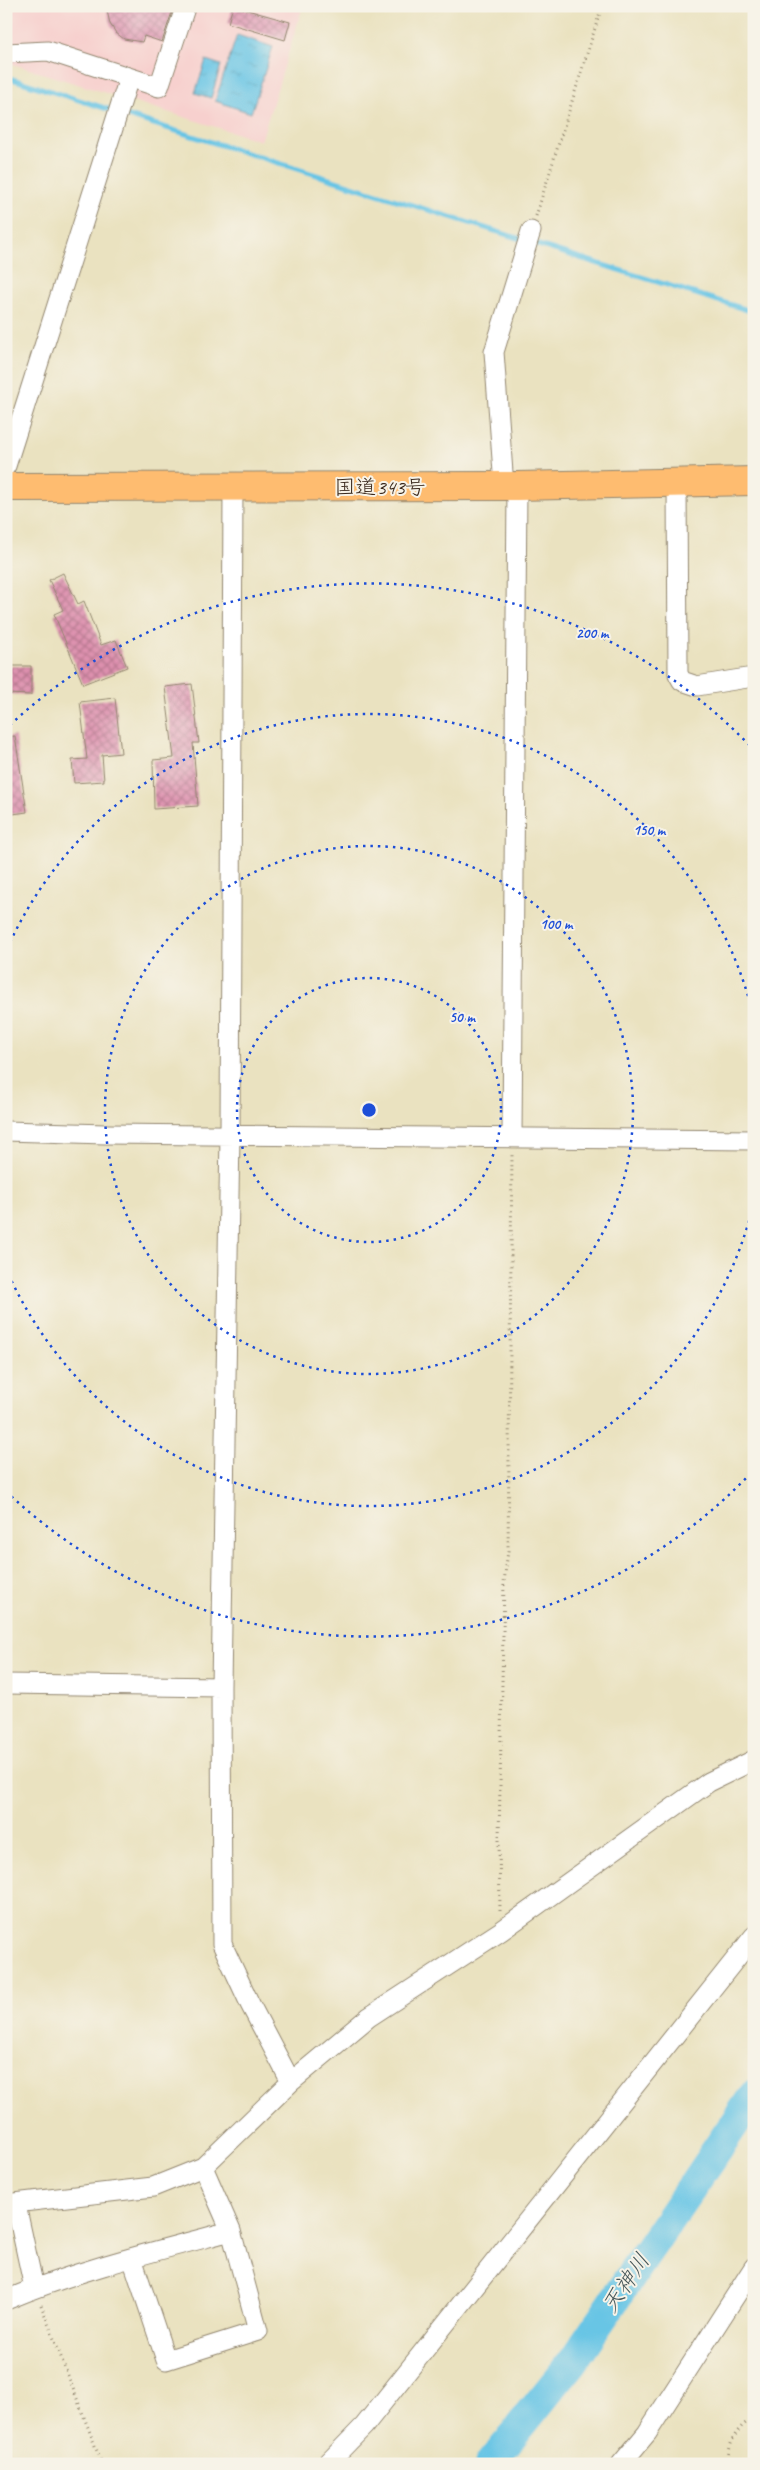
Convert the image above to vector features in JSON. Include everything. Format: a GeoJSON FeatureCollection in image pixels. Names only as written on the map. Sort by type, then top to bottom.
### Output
{"type":"FeatureCollection","features":[{"type":"Feature","properties":{"kind":"highway","name":"国道343号"},"geometry":{"type":"LineString","coordinates":[[6,487],[511,486],[754,481]]}},
{"type":"Feature","properties":{"kind":"street"},"geometry":{"type":"LineString","coordinates":[[6,53],[48,51],[158,87],[185,8]]}},
{"type":"Feature","properties":{"kind":"street"},"geometry":{"type":"LineString","coordinates":[[6,466],[129,78]]}},
{"type":"Feature","properties":{"kind":"street"},"geometry":{"type":"LineString","coordinates":[[512,1137],[511,486],[494,352],[532,231]]}},
{"type":"Feature","properties":{"kind":"street"},"geometry":{"type":"LineString","coordinates":[[677,482],[678,674],[682,681],[697,686],[747,678]]}},
{"type":"Feature","properties":{"kind":"street"},"geometry":{"type":"LineString","coordinates":[[233,488],[230,1134],[221,1687],[222,1944],[250,2004],[291,2082]]}},
{"type":"Feature","properties":{"kind":"street"},"geometry":{"type":"LineString","coordinates":[[6,1131],[754,1140]]}},
{"type":"Feature","properties":{"kind":"street"},"geometry":{"type":"LineString","coordinates":[[6,1684],[221,1687]]}},
{"type":"Feature","properties":{"kind":"street"},"geometry":{"type":"LineString","coordinates":[[34,2288],[11,2204],[153,2187],[203,2167],[291,2082],[369,2017],[501,1931],[708,1782],[754,1760]]}},
{"type":"Feature","properties":{"kind":"street"},"geometry":{"type":"LineString","coordinates":[[327,2464],[364,2426],[754,1936]]}},
{"type":"Feature","properties":{"kind":"street"},"geometry":{"type":"LineString","coordinates":[[132,2258],[166,2360],[258,2331],[231,2231],[203,2167]]}},
{"type":"Feature","properties":{"kind":"street"},"geometry":{"type":"LineString","coordinates":[[6,2300],[34,2288],[132,2258],[231,2231]]}},
{"type":"Feature","properties":{"kind":"street"},"geometry":{"type":"LineString","coordinates":[[621,2464],[647,2433],[754,2267]]}},
{"type":"Feature","properties":{"kind":"path"},"geometry":{"type":"LineString","coordinates":[[532,231],[602,6]]}},
{"type":"Feature","properties":{"kind":"path"},"geometry":{"type":"LineString","coordinates":[[501,1931],[499,1839],[504,1582],[508,1550],[512,1137]]}},
{"type":"Feature","properties":{"kind":"path"},"geometry":{"type":"LineString","coordinates":[[34,2288],[102,2464]]}},
{"type":"Feature","properties":{"kind":"path"},"geometry":{"type":"LineString","coordinates":[[728,2464],[732,2440],[741,2425],[754,2418]]}},
{"type":"Feature","properties":{"kind":"shaded area"},"geometry":{"type":"Polygon","coordinates":[[[6,6],[303,6],[261,141],[6,62],[6,6]]]}},
{"type":"Feature","properties":{"kind":"water"},"geometry":{"type":"Polygon","coordinates":[[[237,35],[273,47],[251,113],[215,101],[237,35]]]}},
{"type":"Feature","properties":{"kind":"water"},"geometry":{"type":"Polygon","coordinates":[[[206,60],[221,65],[211,98],[195,93],[206,60]]]}},
{"type":"Feature","properties":{"kind":"building"},"geometry":{"type":"Polygon","coordinates":[[[106,6],[174,6],[162,42],[144,36],[142,42],[124,39],[116,33],[110,24],[106,6]]]}},
{"type":"Feature","properties":{"kind":"building"},"geometry":{"type":"Polygon","coordinates":[[[233,6],[290,22],[285,40],[228,23],[233,6]]]}},
{"type":"Feature","properties":{"kind":"building"},"geometry":{"type":"Polygon","coordinates":[[[63,573],[78,604],[84,601],[101,645],[116,640],[127,667],[83,684],[54,614],[63,610],[49,580],[63,573]]]}},
{"type":"Feature","properties":{"kind":"building"},"geometry":{"type":"Polygon","coordinates":[[[6,666],[31,666],[31,695],[6,694],[6,666]]]}},
{"type":"Feature","properties":{"kind":"building"},"geometry":{"type":"Polygon","coordinates":[[[192,684],[199,743],[193,743],[198,806],[154,809],[153,760],[174,758],[165,687],[192,684]]]}},
{"type":"Feature","properties":{"kind":"building"},"geometry":{"type":"Polygon","coordinates":[[[115,698],[121,753],[102,755],[104,781],[74,783],[72,760],[87,759],[80,702],[115,698]]]}},
{"type":"Feature","properties":{"kind":"building"},"geometry":{"type":"Polygon","coordinates":[[[15,736],[27,812],[6,815],[6,737],[15,736]]]}},
{"type":"Feature","properties":{"kind":"waterway"},"geometry":{"type":"LineString","coordinates":[[6,77],[114,111]]}},
{"type":"Feature","properties":{"kind":"waterway"},"geometry":{"type":"LineString","coordinates":[[122,114],[524,240]]}},
{"type":"Feature","properties":{"kind":"waterway"},"geometry":{"type":"LineString","coordinates":[[532,243],[754,312]]}},
{"type":"Feature","properties":{"kind":"waterway","name":"天神川"},"geometry":{"type":"LineString","coordinates":[[490,2464],[572,2362],[754,2095]]}}]}
